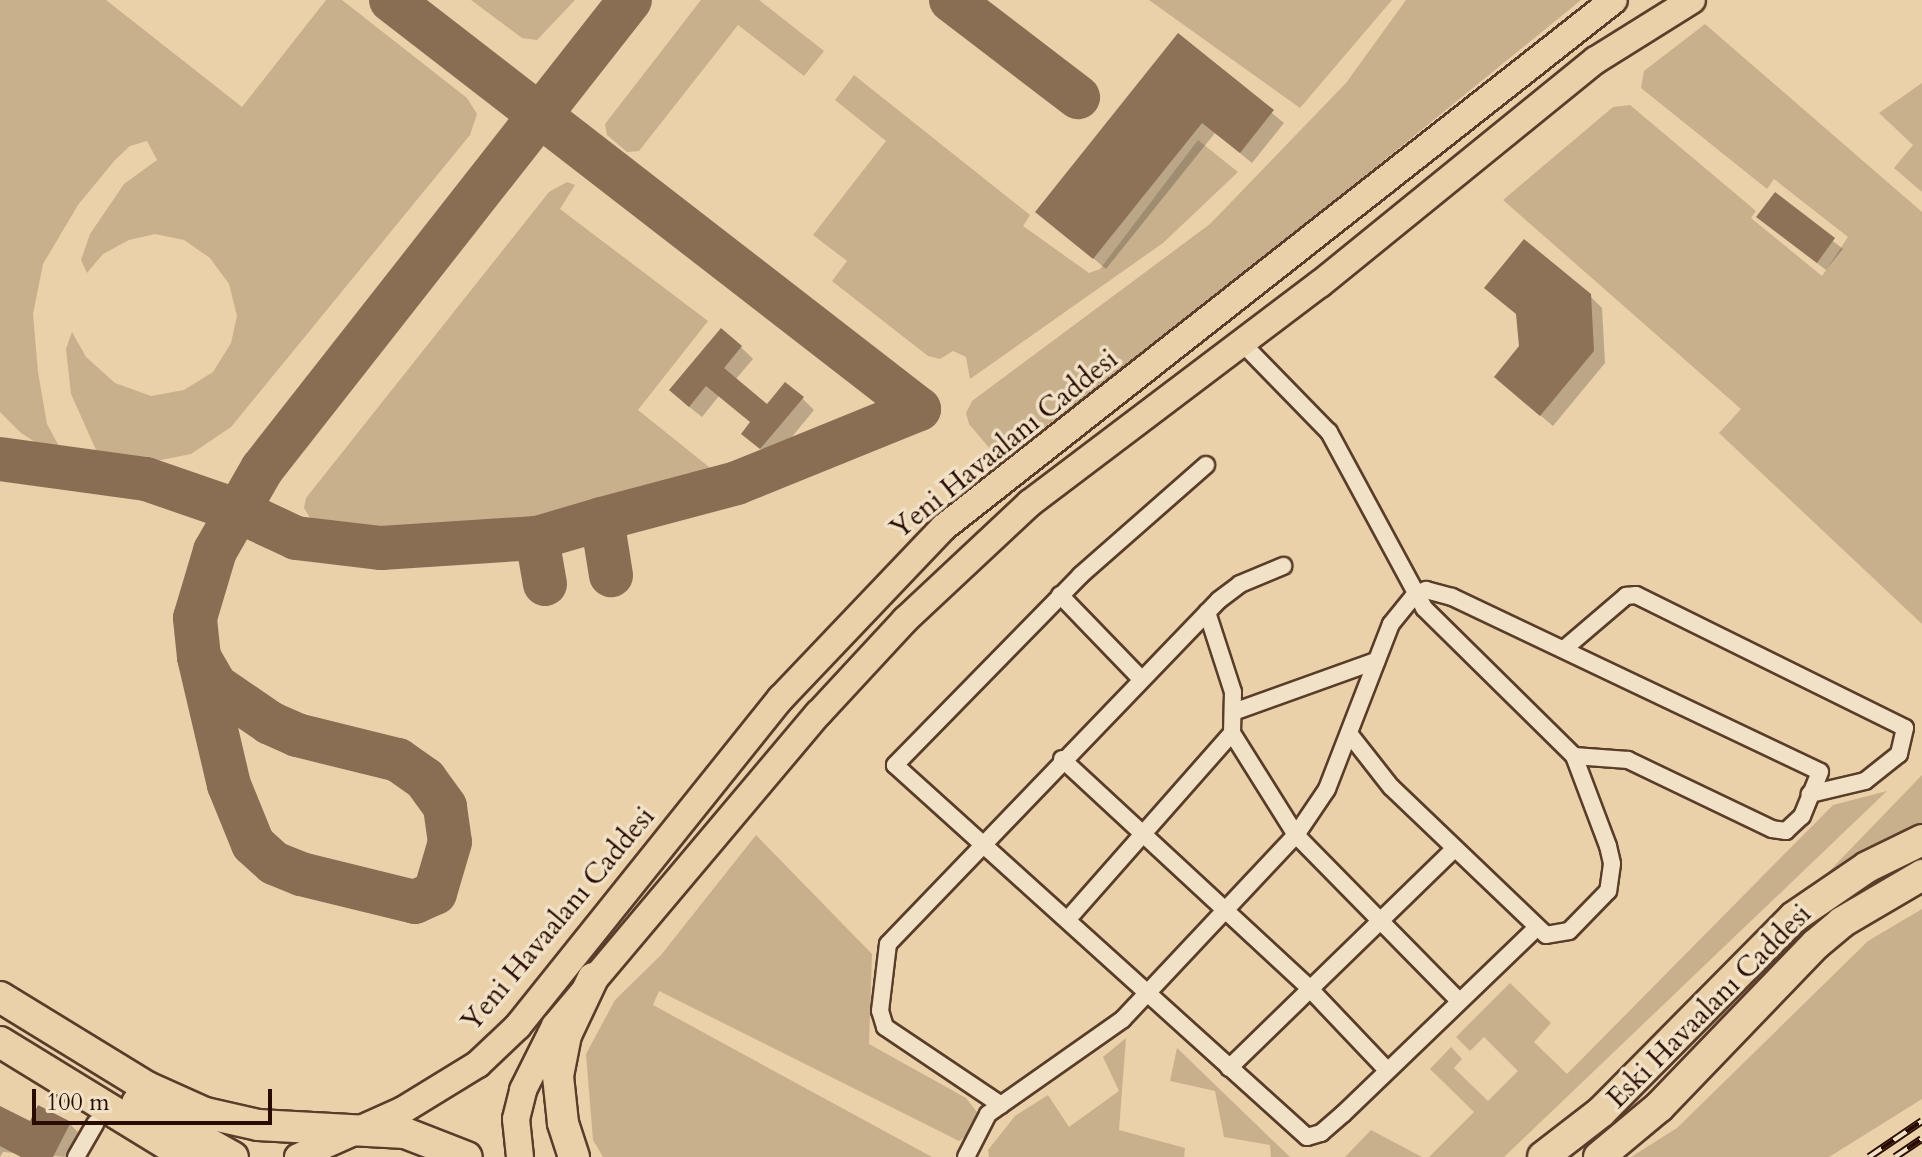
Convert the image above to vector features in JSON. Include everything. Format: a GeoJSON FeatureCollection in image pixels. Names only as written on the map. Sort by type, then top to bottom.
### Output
{"type":"FeatureCollection","features":[{"type":"Feature","properties":{"kind":"highway","name":"Eski Havaalanı Caddesi"},"geometry":{"type":"LineString","coordinates":[[1543,1157],[1601,1112],[1794,917],[1867,867],[1922,840]]}},
{"type":"Feature","properties":{"kind":"highway","name":"Eski Havaalanı Caddesi"},"geometry":{"type":"LineString","coordinates":[[1599,1157],[1659,1107],[1816,944],[1842,922],[1922,875]]}},
{"type":"Feature","properties":{"kind":"highway"},"geometry":{"type":"LineString","coordinates":[[574,1157],[563,1123],[558,1076],[566,1035],[593,978]]}},
{"type":"Feature","properties":{"kind":"highway"},"geometry":{"type":"LineString","coordinates":[[0,997],[180,1104],[258,1125],[359,1129],[431,1140],[467,1157]]}},
{"type":"Feature","properties":{"kind":"highway"},"geometry":{"type":"LineString","coordinates":[[0,1018],[233,1157]]}},
{"type":"Feature","properties":{"kind":"highway"},"geometry":{"type":"LineString","coordinates":[[0,1042],[188,1157]]}},
{"type":"Feature","properties":{"kind":"highway"},"geometry":{"type":"LineString","coordinates":[[0,1063],[147,1157]]}},
{"type":"Feature","properties":{"kind":"main road","name":"Yeni Havaalanı Caddesi"},"geometry":{"type":"LineString","coordinates":[[298,1157],[439,1090],[478,1064],[518,1026],[781,698],[944,527],[1220,315],[1588,16],[1614,0]]}},
{"type":"Feature","properties":{"kind":"main road"},"geometry":{"type":"LineString","coordinates":[[520,1157],[516,1119],[531,1070],[555,1026],[593,978],[905,620],[1030,503],[1377,238],[1596,60],[1692,0]]}},
{"type":"Feature","properties":{"kind":"main road"},"geometry":{"type":"LineString","coordinates":[[1355,208],[1377,238]]}},
{"type":"Feature","properties":{"kind":"main road"},"geometry":{"type":"LineString","coordinates":[[1220,315],[1242,343]]}},
{"type":"Feature","properties":{"kind":"street"},"geometry":{"type":"LineString","coordinates":[[1242,343],[1329,432],[1415,594],[1574,756],[1600,816],[1612,878],[1608,891],[1569,931],[1552,937],[1536,928],[1391,787],[1351,736]]}},
{"type":"Feature","properties":{"kind":"street"},"geometry":{"type":"LineString","coordinates":[[1206,465],[1060,595],[895,765],[1151,992],[1229,1068],[1307,1137],[1332,1124],[1536,928]]}},
{"type":"Feature","properties":{"kind":"street"},"geometry":{"type":"LineString","coordinates":[[1001,1105],[898,1039],[885,1027],[880,1011],[888,944],[981,841],[1207,612],[1240,584],[1283,566]]}},
{"type":"Feature","properties":{"kind":"street"},"geometry":{"type":"LineString","coordinates":[[966,1157],[988,1114],[1123,1019],[1296,835],[1327,789],[1351,736],[1391,624],[1415,594],[1426,590],[1452,597],[1820,772],[1794,827],[1772,829],[1628,760],[1574,756]]}},
{"type":"Feature","properties":{"kind":"street"},"geometry":{"type":"LineString","coordinates":[[1060,595],[1141,679]]}},
{"type":"Feature","properties":{"kind":"street"},"geometry":{"type":"LineString","coordinates":[[1564,649],[1626,596],[1636,595],[1905,728],[1899,754],[1865,781],[1810,794]]}},
{"type":"Feature","properties":{"kind":"street"},"geometry":{"type":"LineString","coordinates":[[1068,919],[1232,733],[1236,711],[1207,612]]}},
{"type":"Feature","properties":{"kind":"street"},"geometry":{"type":"LineString","coordinates":[[1236,711],[1376,661]]}},
{"type":"Feature","properties":{"kind":"street"},"geometry":{"type":"LineString","coordinates":[[1232,733],[1296,835],[1458,1000]]}},
{"type":"Feature","properties":{"kind":"street"},"geometry":{"type":"LineString","coordinates":[[1062,759],[1310,989],[1386,1069]]}},
{"type":"Feature","properties":{"kind":"street"},"geometry":{"type":"LineString","coordinates":[[1229,1068],[1453,850]]}},
{"type":"Feature","properties":{"kind":"street"},"geometry":{"type":"LineString","coordinates":[[76,1157],[96,1123]]}},
{"type":"Feature","properties":{"kind":"shaded area"},"geometry":{"type":"Polygon","coordinates":[[[0,0],[106,0],[242,107],[326,0],[342,0],[467,98],[477,114],[470,135],[231,427],[191,454],[136,465],[96,450],[71,394],[66,349],[72,332],[86,357],[115,383],[151,396],[184,390],[213,372],[231,343],[237,316],[229,284],[210,258],[184,240],[155,234],[129,240],[103,254],[87,273],[81,260],[90,234],[124,184],[157,160],[147,141],[130,146],[115,160],[78,205],[43,264],[33,314],[38,372],[47,424],[68,463],[21,433],[0,412],[0,0]]]}},
{"type":"Feature","properties":{"kind":"shaded area"},"geometry":{"type":"Polygon","coordinates":[[[471,0],[575,0],[537,40],[522,38],[471,0]]]}},
{"type":"Feature","properties":{"kind":"shaded area"},"geometry":{"type":"Polygon","coordinates":[[[701,0],[759,0],[824,51],[804,76],[738,25],[639,151],[627,152],[607,135],[605,124],[701,0]]]}},
{"type":"Feature","properties":{"kind":"shaded area"},"geometry":{"type":"Polygon","coordinates":[[[1149,0],[1392,0],[1300,108],[1149,0]]]}},
{"type":"Feature","properties":{"kind":"shaded area"},"geometry":{"type":"Polygon","coordinates":[[[1406,0],[1581,0],[1209,303],[1038,432],[991,450],[969,424],[966,413],[972,401],[1210,224],[1346,83],[1406,0]]]}},
{"type":"Feature","properties":{"kind":"shaded area"},"geometry":{"type":"Polygon","coordinates":[[[1705,24],[1922,212],[1922,624],[1719,433],[1741,409],[1503,200],[1613,107],[1630,105],[1756,211],[1751,218],[1822,276],[1848,237],[1774,179],[1767,189],[1641,88],[1644,71],[1705,24]]]}},
{"type":"Feature","properties":{"kind":"shaded area"},"geometry":{"type":"Polygon","coordinates":[[[854,75],[1030,215],[1023,226],[1089,273],[1100,269],[1198,140],[1238,172],[1163,243],[970,379],[966,357],[953,351],[940,359],[928,356],[832,281],[847,261],[813,235],[886,141],[835,100],[854,75]]]}},
{"type":"Feature","properties":{"kind":"shaded area"},"geometry":{"type":"Polygon","coordinates":[[[1922,83],[1922,192],[1894,168],[1913,145],[1879,113],[1922,83]]]}},
{"type":"Feature","properties":{"kind":"shaded area"},"geometry":{"type":"Polygon","coordinates":[[[567,182],[575,185],[560,209],[708,321],[638,410],[724,479],[561,517],[443,532],[343,535],[315,526],[304,508],[306,498],[549,192],[567,182]]]}},
{"type":"Feature","properties":{"kind":"shaded area"},"geometry":{"type":"Polygon","coordinates":[[[1922,775],[1922,824],[1870,849],[1814,887],[1922,775]]]}},
{"type":"Feature","properties":{"kind":"shaded area"},"geometry":{"type":"Polygon","coordinates":[[[1887,791],[1504,1157],[1429,1157],[1474,1112],[1430,1069],[1451,1047],[1462,1059],[1454,1068],[1488,1101],[1518,1071],[1484,1037],[1470,1051],[1456,1037],[1510,983],[1551,1023],[1534,1042],[1567,1074],[1833,805],[1887,791]]]}},
{"type":"Feature","properties":{"kind":"shaded area"},"geometry":{"type":"Polygon","coordinates":[[[756,835],[872,954],[869,1044],[966,1098],[980,1116],[975,1130],[959,1141],[659,991],[653,1005],[932,1157],[603,1157],[593,1140],[586,1054],[615,1000],[661,955],[756,835]]]}},
{"type":"Feature","properties":{"kind":"shaded area"},"geometry":{"type":"Polygon","coordinates":[[[1922,909],[1922,1099],[1829,1157],[1631,1157],[1677,1128],[1868,941],[1922,909]]]}},
{"type":"Feature","properties":{"kind":"shaded area"},"geometry":{"type":"Polygon","coordinates":[[[1126,1038],[1119,1130],[1185,1148],[1184,1157],[989,1157],[988,1150],[1015,1116],[1048,1095],[1069,1127],[1119,1091],[1103,1057],[1126,1038]]]}},
{"type":"Feature","properties":{"kind":"shaded area"},"geometry":{"type":"Polygon","coordinates":[[[1177,1048],[1290,1157],[1271,1157],[1270,1145],[1224,1137],[1215,1091],[1170,1081],[1177,1048]]]}},
{"type":"Feature","properties":{"kind":"shaded area"},"geometry":{"type":"Polygon","coordinates":[[[1371,1130],[1422,1157],[1345,1157],[1371,1130]]]}},
{"type":"Feature","properties":{"kind":"building"},"geometry":{"type":"Polygon","coordinates":[[[1178,33],[1274,110],[1240,153],[1202,123],[1093,259],[1035,212],[1178,33]]]}},
{"type":"Feature","properties":{"kind":"building"},"geometry":{"type":"Polygon","coordinates":[[[1775,192],[1835,238],[1817,263],[1756,217],[1775,192]]]}},
{"type":"Feature","properties":{"kind":"building"},"geometry":{"type":"Polygon","coordinates":[[[1524,239],[1591,294],[1594,351],[1540,416],[1494,377],[1519,346],[1516,314],[1484,288],[1524,239]]]}},
{"type":"Feature","properties":{"kind":"building"},"geometry":{"type":"Polygon","coordinates":[[[721,328],[742,346],[724,368],[767,404],[785,382],[804,397],[760,449],[741,434],[750,422],[706,386],[689,407],[669,390],[721,328]]]}},
{"type":"Feature","properties":{"kind":"building"},"geometry":{"type":"Polygon","coordinates":[[[38,1105],[71,1122],[53,1157],[21,1157],[0,1146],[0,1106],[30,1121],[38,1105]]]}},
{"type":"Feature","properties":{"kind":"taxiway"},"geometry":{"type":"LineString","coordinates":[[391,0],[919,409],[737,483],[602,519],[611,575]]}},
{"type":"Feature","properties":{"kind":"taxiway"},"geometry":{"type":"LineString","coordinates":[[199,657],[216,686],[270,723],[297,735],[398,760],[425,779],[445,807],[450,842],[435,893],[415,902],[301,874],[274,863],[253,844],[229,785],[199,657],[195,618],[215,551],[262,469],[630,0]]}},
{"type":"Feature","properties":{"kind":"taxiway"},"geometry":{"type":"LineString","coordinates":[[951,0],[1078,97]]}},
{"type":"Feature","properties":{"kind":"taxiway"},"geometry":{"type":"LineString","coordinates":[[0,459],[146,479],[236,510],[296,538],[381,548],[537,538]]}},
{"type":"Feature","properties":{"kind":"taxiway"},"geometry":{"type":"LineString","coordinates":[[545,584],[537,538],[602,519]]}},
{"type":"Feature","properties":{"kind":"railway"},"geometry":{"type":"LineString","coordinates":[[1869,1157],[1922,1121]]}},
{"type":"Feature","properties":{"kind":"railway"},"geometry":{"type":"LineString","coordinates":[[1895,1157],[1922,1139]]}}]}
